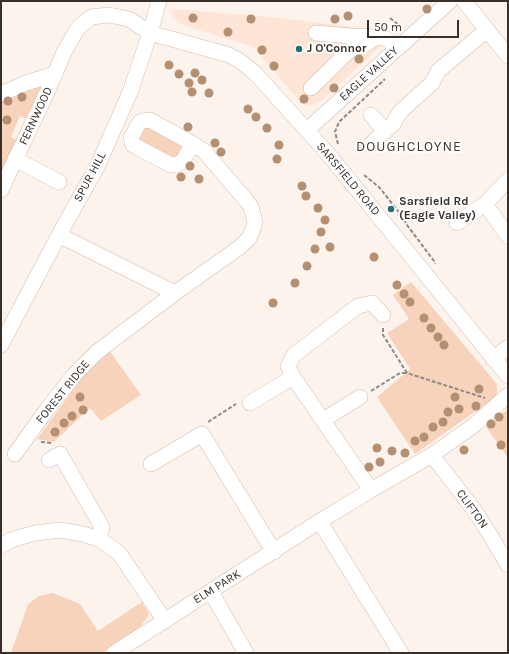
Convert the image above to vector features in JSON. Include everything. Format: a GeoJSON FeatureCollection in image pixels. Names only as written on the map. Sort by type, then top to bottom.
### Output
{"type":"FeatureCollection","features":[{"type":"Feature","properties":{"kind":"street","name":"SPUR HILL"},"geometry":{"type":"LineString","coordinates":[[1,345],[98,165],[130,92],[159,1]]}},
{"type":"Feature","properties":{"kind":"street"},"geometry":{"type":"LineString","coordinates":[[464,1],[487,30],[505,46]]}},
{"type":"Feature","properties":{"kind":"street","name":"EAGLE VALLEY"},"geometry":{"type":"LineString","coordinates":[[307,130],[398,48],[445,3]]}},
{"type":"Feature","properties":{"kind":"street","name":"FERNWOOD"},"geometry":{"type":"LineString","coordinates":[[1,190],[64,52],[78,28],[91,17],[109,15],[129,19],[150,33]]}},
{"type":"Feature","properties":{"kind":"street"},"geometry":{"type":"LineString","coordinates":[[372,143],[393,124],[400,112],[432,83],[438,71],[487,30]]}},
{"type":"Feature","properties":{"kind":"street","name":"SARSFIELD ROAD"},"geometry":{"type":"LineString","coordinates":[[150,33],[229,55],[240,61],[255,73],[307,130],[378,215],[508,376]]}},
{"type":"Feature","properties":{"kind":"street"},"geometry":{"type":"LineString","coordinates":[[316,33],[385,38],[398,48]]}},
{"type":"Feature","properties":{"kind":"street"},"geometry":{"type":"LineString","coordinates":[[311,88],[350,50],[369,42],[376,37]]}},
{"type":"Feature","properties":{"kind":"street","name":"FERNWOOD"},"geometry":{"type":"LineString","coordinates":[[1,94],[26,83],[55,74]]}},
{"type":"Feature","properties":{"kind":"street"},"geometry":{"type":"LineString","coordinates":[[371,115],[385,131]]}},
{"type":"Feature","properties":{"kind":"street","name":"FOREST RIDGE"},"geometry":{"type":"LineString","coordinates":[[16,454],[64,388],[93,356],[175,293],[240,247],[249,238],[255,222],[251,207],[204,151],[193,144]]}},
{"type":"Feature","properties":{"kind":"street","name":"FERNWOOD"},"geometry":{"type":"LineString","coordinates":[[15,159],[59,182]]}},
{"type":"Feature","properties":{"kind":"street"},"geometry":{"type":"LineString","coordinates":[[457,223],[485,204],[508,180]]}},
{"type":"Feature","properties":{"kind":"street"},"geometry":{"type":"LineString","coordinates":[[485,204],[508,236]]}},
{"type":"Feature","properties":{"kind":"street"},"geometry":{"type":"LineString","coordinates":[[59,235],[175,293]]}},
{"type":"Feature","properties":{"kind":"street"},"geometry":{"type":"LineString","coordinates":[[371,490],[292,377],[288,366],[294,355],[358,306],[372,303],[383,315]]}},
{"type":"Feature","properties":{"kind":"street"},"geometry":{"type":"LineString","coordinates":[[493,359],[508,347]]}},
{"type":"Feature","properties":{"kind":"street"},"geometry":{"type":"LineString","coordinates":[[250,403],[292,377]]}},
{"type":"Feature","properties":{"kind":"street"},"geometry":{"type":"LineString","coordinates":[[323,420],[360,397]]}},
{"type":"Feature","properties":{"kind":"street","name":"ELM PARK"},"geometry":{"type":"LineString","coordinates":[[114,653],[371,490],[432,455],[473,426],[504,399]]}},
{"type":"Feature","properties":{"kind":"street"},"geometry":{"type":"LineString","coordinates":[[151,464],[202,434],[274,552]]}},
{"type":"Feature","properties":{"kind":"street"},"geometry":{"type":"LineString","coordinates":[[49,460],[60,454],[102,527],[99,539]]}},
{"type":"Feature","properties":{"kind":"street","name":"CLIFTON"},"geometry":{"type":"LineString","coordinates":[[432,455],[474,510],[508,566]]}},
{"type":"Feature","properties":{"kind":"street"},"geometry":{"type":"LineString","coordinates":[[320,522],[401,653]]}},
{"type":"Feature","properties":{"kind":"street"},"geometry":{"type":"LineString","coordinates":[[1,546],[11,540],[35,533],[60,530],[83,534],[99,539],[119,553],[165,621]]}},
{"type":"Feature","properties":{"kind":"street"},"geometry":{"type":"LineString","coordinates":[[211,592],[246,653]]}},
{"type":"Feature","properties":{"kind":"path"},"geometry":{"type":"LineString","coordinates":[[390,18],[400,26]]}},
{"type":"Feature","properties":{"kind":"path"},"geometry":{"type":"LineString","coordinates":[[339,145],[335,132],[339,122],[386,79]]}},
{"type":"Feature","properties":{"kind":"path"},"geometry":{"type":"LineString","coordinates":[[359,170],[364,176],[379,187],[402,216],[434,261],[436,269]]}},
{"type":"Feature","properties":{"kind":"path"},"geometry":{"type":"LineString","coordinates":[[383,315],[383,336],[407,373]]}},
{"type":"Feature","properties":{"kind":"path"},"geometry":{"type":"LineString","coordinates":[[360,397],[400,373],[407,373],[504,399]]}},
{"type":"Feature","properties":{"kind":"path"},"geometry":{"type":"LineString","coordinates":[[202,434],[207,422],[246,398],[250,403]]}},
{"type":"Feature","properties":{"kind":"shaded area"},"geometry":{"type":"Polygon","coordinates":[[[171,9],[262,16],[387,31],[393,35],[321,101],[310,106],[301,103],[253,47],[183,25],[173,17],[171,9]]]}},
{"type":"Feature","properties":{"kind":"shaded area"},"geometry":{"type":"Polygon","coordinates":[[[38,85],[43,87],[29,120],[20,116],[11,137],[18,141],[1,175],[1,101],[38,85]]]}},
{"type":"Feature","properties":{"kind":"shaded area"},"geometry":{"type":"Polygon","coordinates":[[[146,126],[182,146],[182,149],[175,160],[137,141],[146,126]]]}},
{"type":"Feature","properties":{"kind":"shaded area"},"geometry":{"type":"Polygon","coordinates":[[[411,282],[497,384],[497,396],[415,454],[377,397],[410,369],[387,333],[409,319],[393,295],[411,282]]]}},
{"type":"Feature","properties":{"kind":"shaded area"},"geometry":{"type":"Polygon","coordinates":[[[109,350],[141,395],[101,421],[90,408],[54,442],[37,439],[84,375],[109,350]]]}},
{"type":"Feature","properties":{"kind":"shaded area"},"geometry":{"type":"Polygon","coordinates":[[[508,409],[508,458],[486,427],[508,409]]]}},
{"type":"Feature","properties":{"kind":"shaded area"},"geometry":{"type":"Polygon","coordinates":[[[53,593],[80,604],[98,631],[142,602],[149,614],[140,628],[102,653],[11,653],[28,604],[39,596],[53,593]]]}},
{"type":"Feature","properties":{"kind":"place","name":"J O'Connor"},"geometry":{"type":"Point","coordinates":[299,49]}},
{"type":"Feature","properties":{"kind":"place","name":"Sarsfield Rd (Eagle Valley)"},"geometry":{"type":"Point","coordinates":[391,209]}},
{"type":"Feature","properties":{"kind":"district","name":"DOUGHCLOYNE"},"geometry":{"type":"Point","coordinates":[409,147]}}]}
